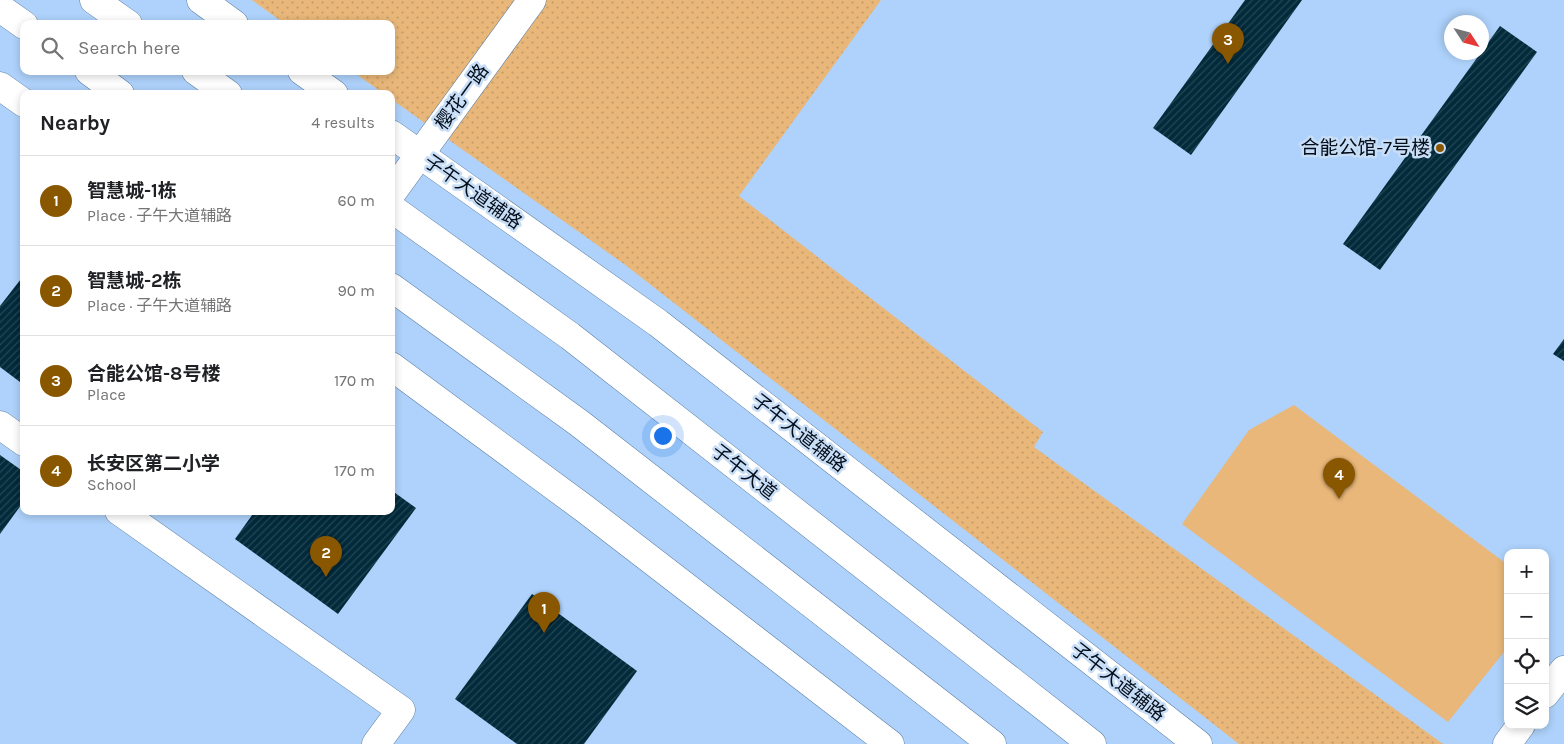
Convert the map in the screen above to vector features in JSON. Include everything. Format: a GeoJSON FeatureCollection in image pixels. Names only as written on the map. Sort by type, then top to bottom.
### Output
{"type":"FeatureCollection","features":[{"type":"Feature","properties":{"kind":"street"},"geometry":{"type":"LineString","coordinates":[[94,0],[122,20]]}},
{"type":"Feature","properties":{"kind":"street"},"geometry":{"type":"LineString","coordinates":[[201,0],[228,20]]}},
{"type":"Feature","properties":{"kind":"street","name":"樱花一路"},"geometry":{"type":"LineString","coordinates":[[395,188],[532,0]]}},
{"type":"Feature","properties":{"kind":"street"},"geometry":{"type":"LineString","coordinates":[[0,8],[20,22]]}},
{"type":"Feature","properties":{"kind":"street"},"geometry":{"type":"LineString","coordinates":[[94,75],[115,90]]}},
{"type":"Feature","properties":{"kind":"street"},"geometry":{"type":"LineString","coordinates":[[202,75],[222,90]]}},
{"type":"Feature","properties":{"kind":"street"},"geometry":{"type":"LineString","coordinates":[[308,75],[328,90]]}},
{"type":"Feature","properties":{"kind":"street"},"geometry":{"type":"LineString","coordinates":[[0,86],[20,100]]}},
{"type":"Feature","properties":{"kind":"street","name":"子午大道辅路"},"geometry":{"type":"LineString","coordinates":[[395,137],[658,323],[1198,744]]}},
{"type":"Feature","properties":{"kind":"street","name":"子午大道"},"geometry":{"type":"LineString","coordinates":[[395,211],[570,336],[1092,744]]}},
{"type":"Feature","properties":{"kind":"street"},"geometry":{"type":"LineString","coordinates":[[395,290],[579,423],[992,744]]}},
{"type":"Feature","properties":{"kind":"street"},"geometry":{"type":"LineString","coordinates":[[395,369],[585,509],[890,744]]}},
{"type":"Feature","properties":{"kind":"street"},"geometry":{"type":"LineString","coordinates":[[0,425],[20,439]]}},
{"type":"Feature","properties":{"kind":"street"},"geometry":{"type":"LineString","coordinates":[[132,515],[149,520],[401,710],[376,744]]}},
{"type":"Feature","properties":{"kind":"street"},"geometry":{"type":"LineString","coordinates":[[1549,689],[1564,670]]}},
{"type":"Feature","properties":{"kind":"street"},"geometry":{"type":"LineString","coordinates":[[1507,744],[1518,729]]}},
{"type":"Feature","properties":{"kind":"shaded area"},"geometry":{"type":"Polygon","coordinates":[[[252,0],[881,0],[739,196],[1043,432],[1034,447],[1443,744],[1239,744],[624,264],[395,102],[395,90],[378,90],[358,75],[395,75],[395,20],[280,20],[252,0]]]}},
{"type":"Feature","properties":{"kind":"shaded area"},"geometry":{"type":"Polygon","coordinates":[[[1294,405],[1504,562],[1504,652],[1448,722],[1182,524],[1249,430],[1294,405]]]}},
{"type":"Feature","properties":{"kind":"building"},"geometry":{"type":"Polygon","coordinates":[[[1245,0],[1302,0],[1191,155],[1153,128],[1245,0]]]}},
{"type":"Feature","properties":{"kind":"building","name":"合能公馆-7号楼"},"geometry":{"type":"Polygon","coordinates":[[[1500,26],[1537,52],[1380,270],[1343,244],[1476,60],[1489,60],[1489,41],[1500,26]]]}},
{"type":"Feature","properties":{"kind":"building"},"geometry":{"type":"Polygon","coordinates":[[[20,280],[20,382],[0,367],[0,306],[20,280]]]}},
{"type":"Feature","properties":{"kind":"building"},"geometry":{"type":"Polygon","coordinates":[[[1564,339],[1564,361],[1553,354],[1564,339]]]}},
{"type":"Feature","properties":{"kind":"building"},"geometry":{"type":"Polygon","coordinates":[[[0,455],[20,469],[20,506],[0,534],[0,455]]]}},
{"type":"Feature","properties":{"kind":"building"},"geometry":{"type":"Polygon","coordinates":[[[395,493],[416,508],[338,614],[235,539],[252,515],[395,515],[395,493]]]}},
{"type":"Feature","properties":{"kind":"building"},"geometry":{"type":"Polygon","coordinates":[[[532,594],[637,671],[584,744],[517,744],[455,699],[532,594]]]}},
{"type":"Feature","properties":{"kind":"place","name":"合能公馆-8号楼"},"geometry":{"type":"Point","coordinates":[1228,64]}},
{"type":"Feature","properties":{"kind":"place","name":"合能公馆-7号楼"},"geometry":{"type":"Point","coordinates":[1440,148]}},
{"type":"Feature","properties":{"kind":"place","name":"长安区第二小学"},"geometry":{"type":"Point","coordinates":[1339,499]}},
{"type":"Feature","properties":{"kind":"place","name":"智慧城-2栋"},"geometry":{"type":"Point","coordinates":[326,577]}},
{"type":"Feature","properties":{"kind":"place","name":"智慧城-1栋"},"geometry":{"type":"Point","coordinates":[544,633]}}]}
